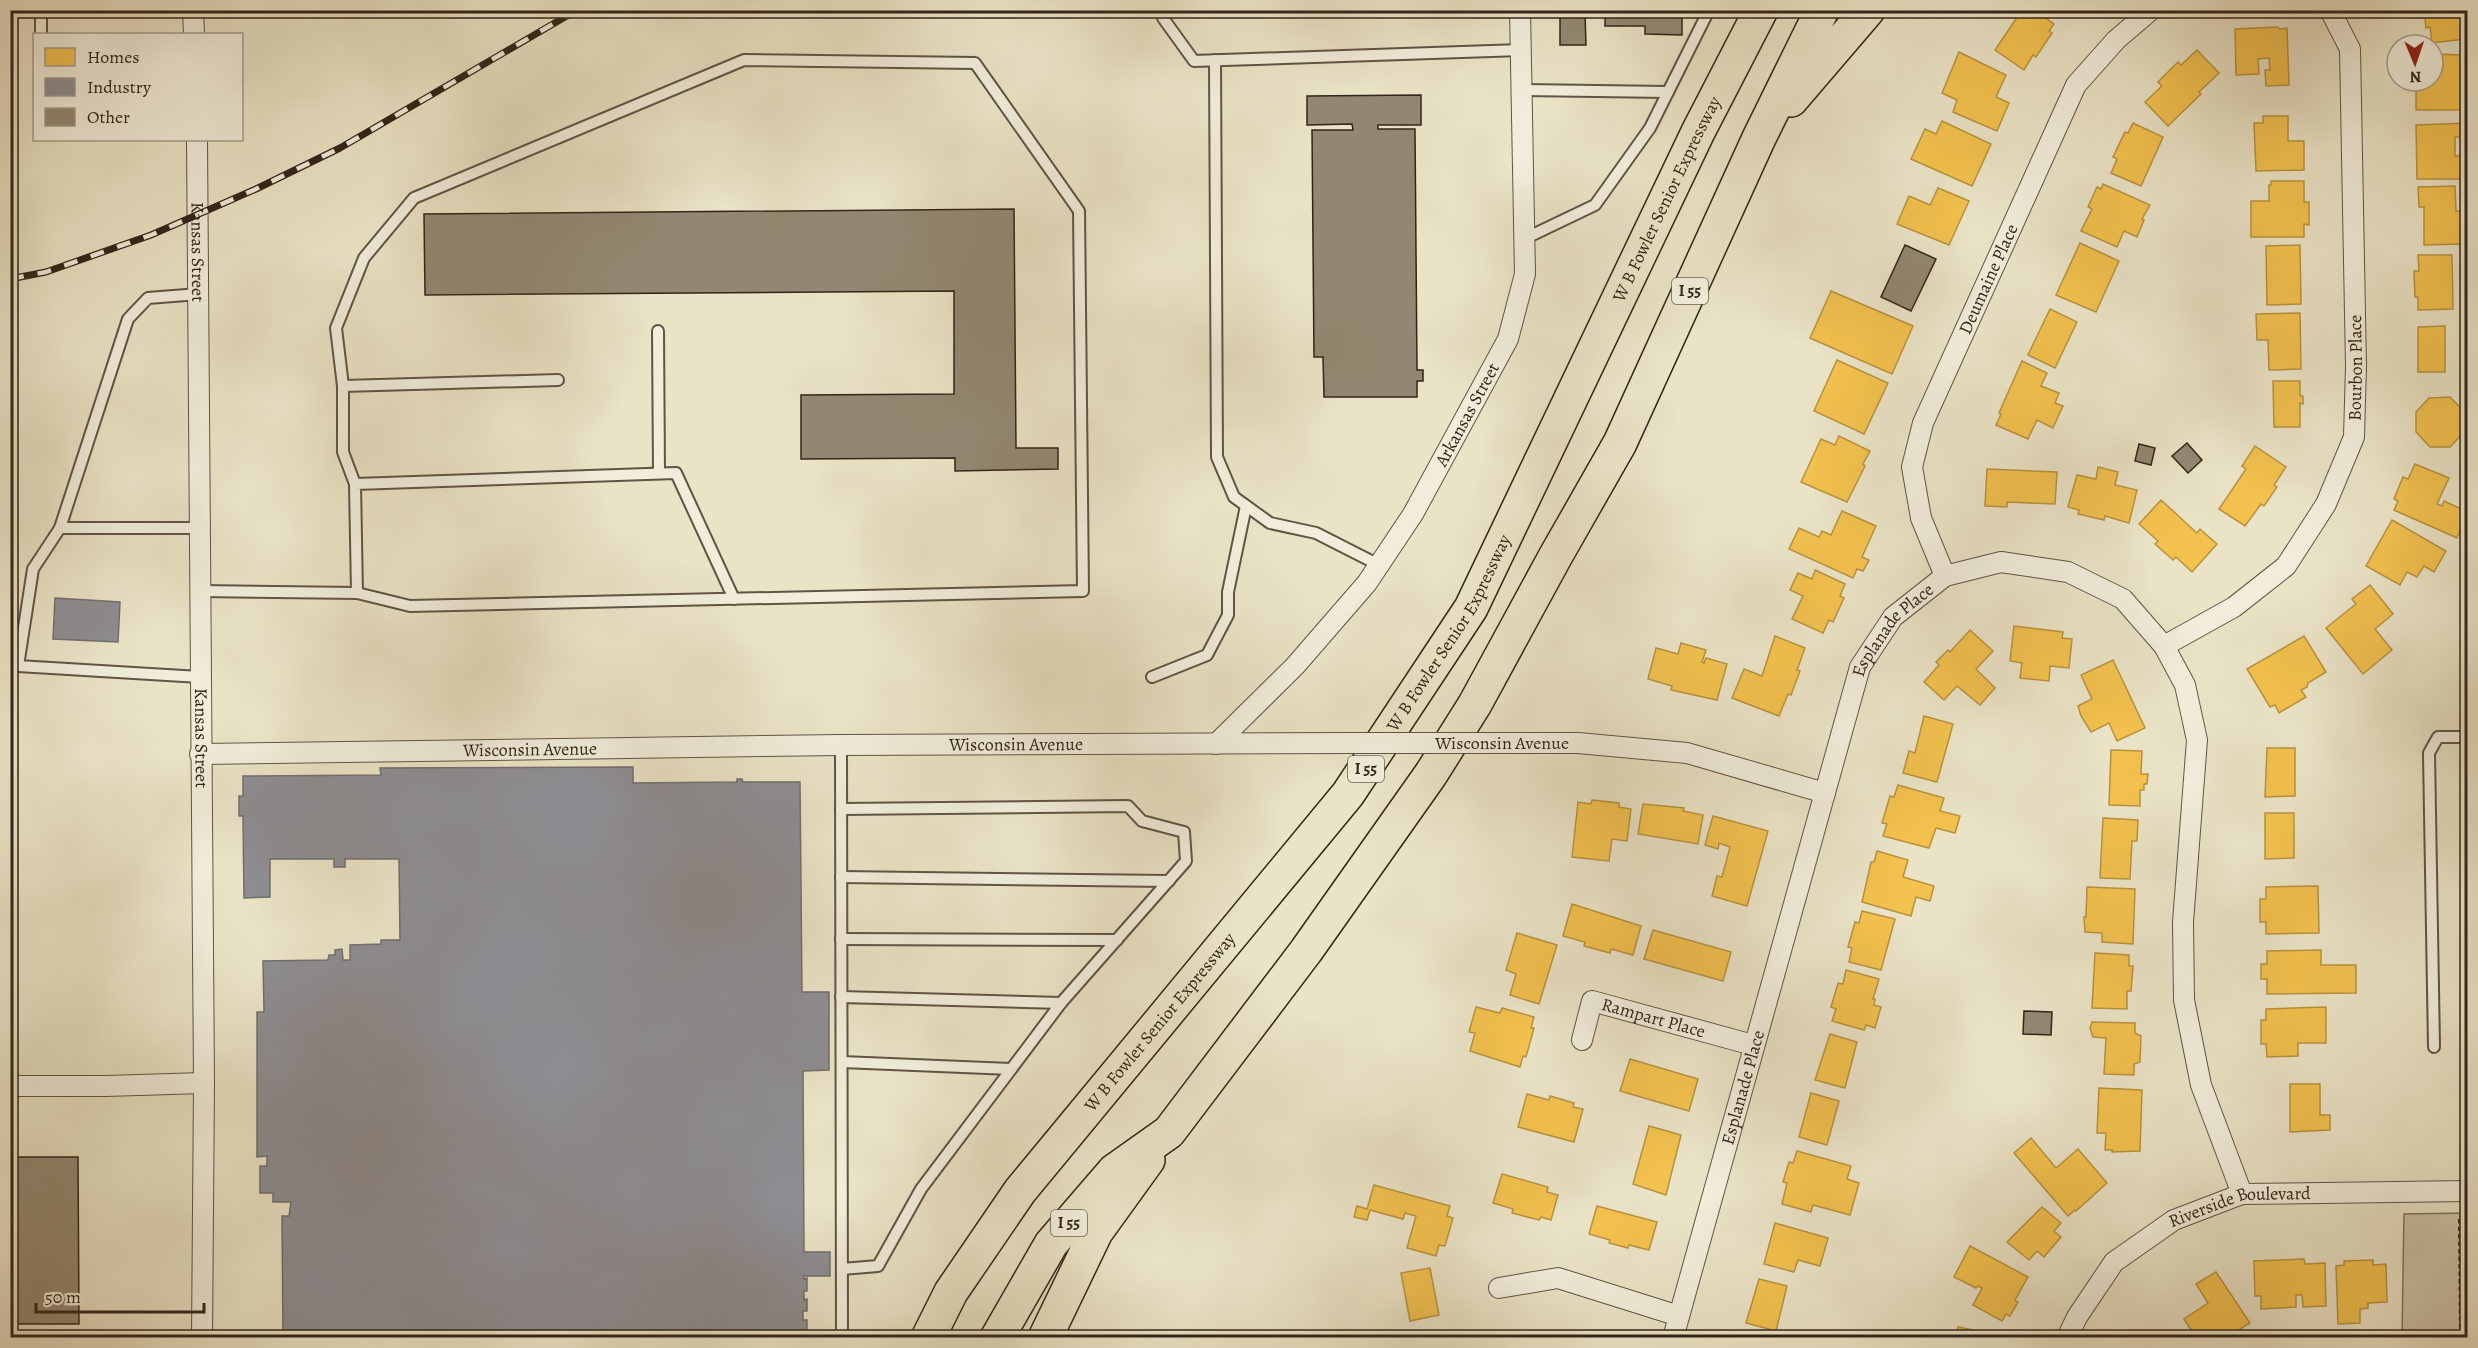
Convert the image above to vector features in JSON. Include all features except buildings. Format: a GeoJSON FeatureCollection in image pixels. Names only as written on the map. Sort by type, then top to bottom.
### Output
{"type":"FeatureCollection","features":[{"type":"Feature","properties":{"kind":"highway","name":"W B Fowler Senior Expressway"},"geometry":{"type":"LineString","coordinates":[[928,1338],[951,1293],[1020,1191],[1348,794],[1471,608],[1698,132],[1761,10]]}},
{"type":"Feature","properties":{"kind":"highway","name":"I 55"},"geometry":{"type":"LineString","coordinates":[[997,1338],[1051,1244],[1114,1171],[1168,1132],[1306,951],[1431,774],[1475,704],[1620,443],[1759,138],[1822,10]]}},
{"type":"Feature","properties":{"kind":"highway"},"geometry":{"type":"LineString","coordinates":[[1759,138],[1868,10]]}},
{"type":"Feature","properties":{"kind":"highway"},"geometry":{"type":"LineString","coordinates":[[1045,1338],[1096,1232],[1168,1132]]}},
{"type":"Feature","properties":{"kind":"street"},"geometry":{"type":"LineString","coordinates":[[194,10],[194,33]]}},
{"type":"Feature","properties":{"kind":"street","name":"Arkansas Street"},"geometry":{"type":"LineString","coordinates":[[1216,744],[1295,666],[1379,565],[1413,514],[1508,339],[1525,274],[1520,10]]}},
{"type":"Feature","properties":{"kind":"street","name":"Deumaine Place"},"geometry":{"type":"LineString","coordinates":[[1946,576],[1921,518],[1912,467],[1923,423],[2076,85],[2116,40],[2151,10]]}},
{"type":"Feature","properties":{"kind":"street","name":"Bourbon Place"},"geometry":{"type":"LineString","coordinates":[[2164,646],[2234,607],[2286,566],[2326,504],[2354,437],[2356,366],[2350,49],[2330,10]]}},
{"type":"Feature","properties":{"kind":"street","name":"Kansas Street"},"geometry":{"type":"LineString","coordinates":[[197,141],[204,1083],[202,1338]]}},
{"type":"Feature","properties":{"kind":"street","name":"Esplanade Place"},"geometry":{"type":"LineString","coordinates":[[1673,1338],[1860,667],[1893,617],[1946,576],[2001,562],[2068,572],[2123,599],[2164,646],[2185,685],[2197,740],[2183,922],[2184,1000],[2201,1085],[2242,1194]]}},
{"type":"Feature","properties":{"kind":"street","name":"Wisconsin Avenue"},"geometry":{"type":"LineString","coordinates":[[200,754],[841,745],[1578,743],[1687,753],[1826,793]]}},
{"type":"Feature","properties":{"kind":"street","name":"Rampart Place"},"geometry":{"type":"LineString","coordinates":[[1582,1040],[1592,1001],[1753,1045]]}},
{"type":"Feature","properties":{"kind":"street"},"geometry":{"type":"LineString","coordinates":[[10,1086],[204,1083]]}},
{"type":"Feature","properties":{"kind":"street","name":"Riverside Boulevard"},"geometry":{"type":"LineString","coordinates":[[2067,1338],[2077,1317],[2114,1262],[2174,1220],[2242,1194],[2468,1191]]}},
{"type":"Feature","properties":{"kind":"street"},"geometry":{"type":"LineString","coordinates":[[1499,1288],[1558,1278],[1679,1316]]}},
{"type":"Feature","properties":{"kind":"lane"},"geometry":{"type":"LineString","coordinates":[[40,10],[41,33]]}},
{"type":"Feature","properties":{"kind":"lane"},"geometry":{"type":"LineString","coordinates":[[1162,10],[1163,18],[1194,61],[1521,50]]}},
{"type":"Feature","properties":{"kind":"lane"},"geometry":{"type":"LineString","coordinates":[[1524,239],[1595,205],[1650,128],[1710,10]]}},
{"type":"Feature","properties":{"kind":"lane"},"geometry":{"type":"LineString","coordinates":[[201,591],[357,593],[410,606],[1083,591],[1079,211],[975,63],[744,60],[414,198],[364,258],[336,328],[343,386],[343,452],[355,484],[357,593]]}},
{"type":"Feature","properties":{"kind":"lane"},"geometry":{"type":"LineString","coordinates":[[1215,60],[1217,457],[1234,497],[1270,524],[1316,533],[1379,565]]}},
{"type":"Feature","properties":{"kind":"lane"},"geometry":{"type":"LineString","coordinates":[[1522,90],[1668,92]]}},
{"type":"Feature","properties":{"kind":"lane"},"geometry":{"type":"LineString","coordinates":[[199,294],[148,298],[128,319],[60,528],[33,569],[18,666],[200,676]]}},
{"type":"Feature","properties":{"kind":"lane"},"geometry":{"type":"LineString","coordinates":[[658,331],[659,473]]}},
{"type":"Feature","properties":{"kind":"lane"},"geometry":{"type":"LineString","coordinates":[[343,386],[558,380]]}},
{"type":"Feature","properties":{"kind":"lane"},"geometry":{"type":"LineString","coordinates":[[355,484],[676,473],[734,598]]}},
{"type":"Feature","properties":{"kind":"lane"},"geometry":{"type":"LineString","coordinates":[[1152,677],[1207,655],[1228,615],[1228,592],[1246,506]]}},
{"type":"Feature","properties":{"kind":"lane"},"geometry":{"type":"LineString","coordinates":[[60,528],[200,528]]}},
{"type":"Feature","properties":{"kind":"lane"},"geometry":{"type":"LineString","coordinates":[[2434,1047],[2429,753],[2438,736],[2468,737]]}},
{"type":"Feature","properties":{"kind":"lane"},"geometry":{"type":"LineString","coordinates":[[841,745],[842,1338]]}},
{"type":"Feature","properties":{"kind":"lane"},"geometry":{"type":"LineString","coordinates":[[841,809],[1128,806],[1142,821],[1184,832],[1186,861],[1061,1003],[921,1189],[878,1266],[842,1269]]}},
{"type":"Feature","properties":{"kind":"lane"},"geometry":{"type":"LineString","coordinates":[[841,877],[1169,881]]}},
{"type":"Feature","properties":{"kind":"lane"},"geometry":{"type":"LineString","coordinates":[[841,939],[1117,940]]}},
{"type":"Feature","properties":{"kind":"lane"},"geometry":{"type":"LineString","coordinates":[[841,996],[1061,1003]]}},
{"type":"Feature","properties":{"kind":"lane"},"geometry":{"type":"LineString","coordinates":[[842,1062],[1011,1069]]}},
{"type":"Feature","properties":{"kind":"path"},"geometry":{"type":"LineString","coordinates":[[2460,1219],[2461,1338]]}},
{"type":"Feature","properties":{"kind":"path"},"geometry":{"type":"LineString","coordinates":[[1239,1332],[1254,1338]]}},
{"type":"Feature","properties":{"kind":"shaded area"},"geometry":{"type":"Polygon","coordinates":[[[2467,1213],[2467,1337],[2402,1337],[2404,1214],[2467,1213]]]}},
{"type":"Feature","properties":{"kind":"railway"},"geometry":{"type":"LineString","coordinates":[[10,279],[46,272],[151,235],[256,189],[340,148],[577,10]]}}]}
